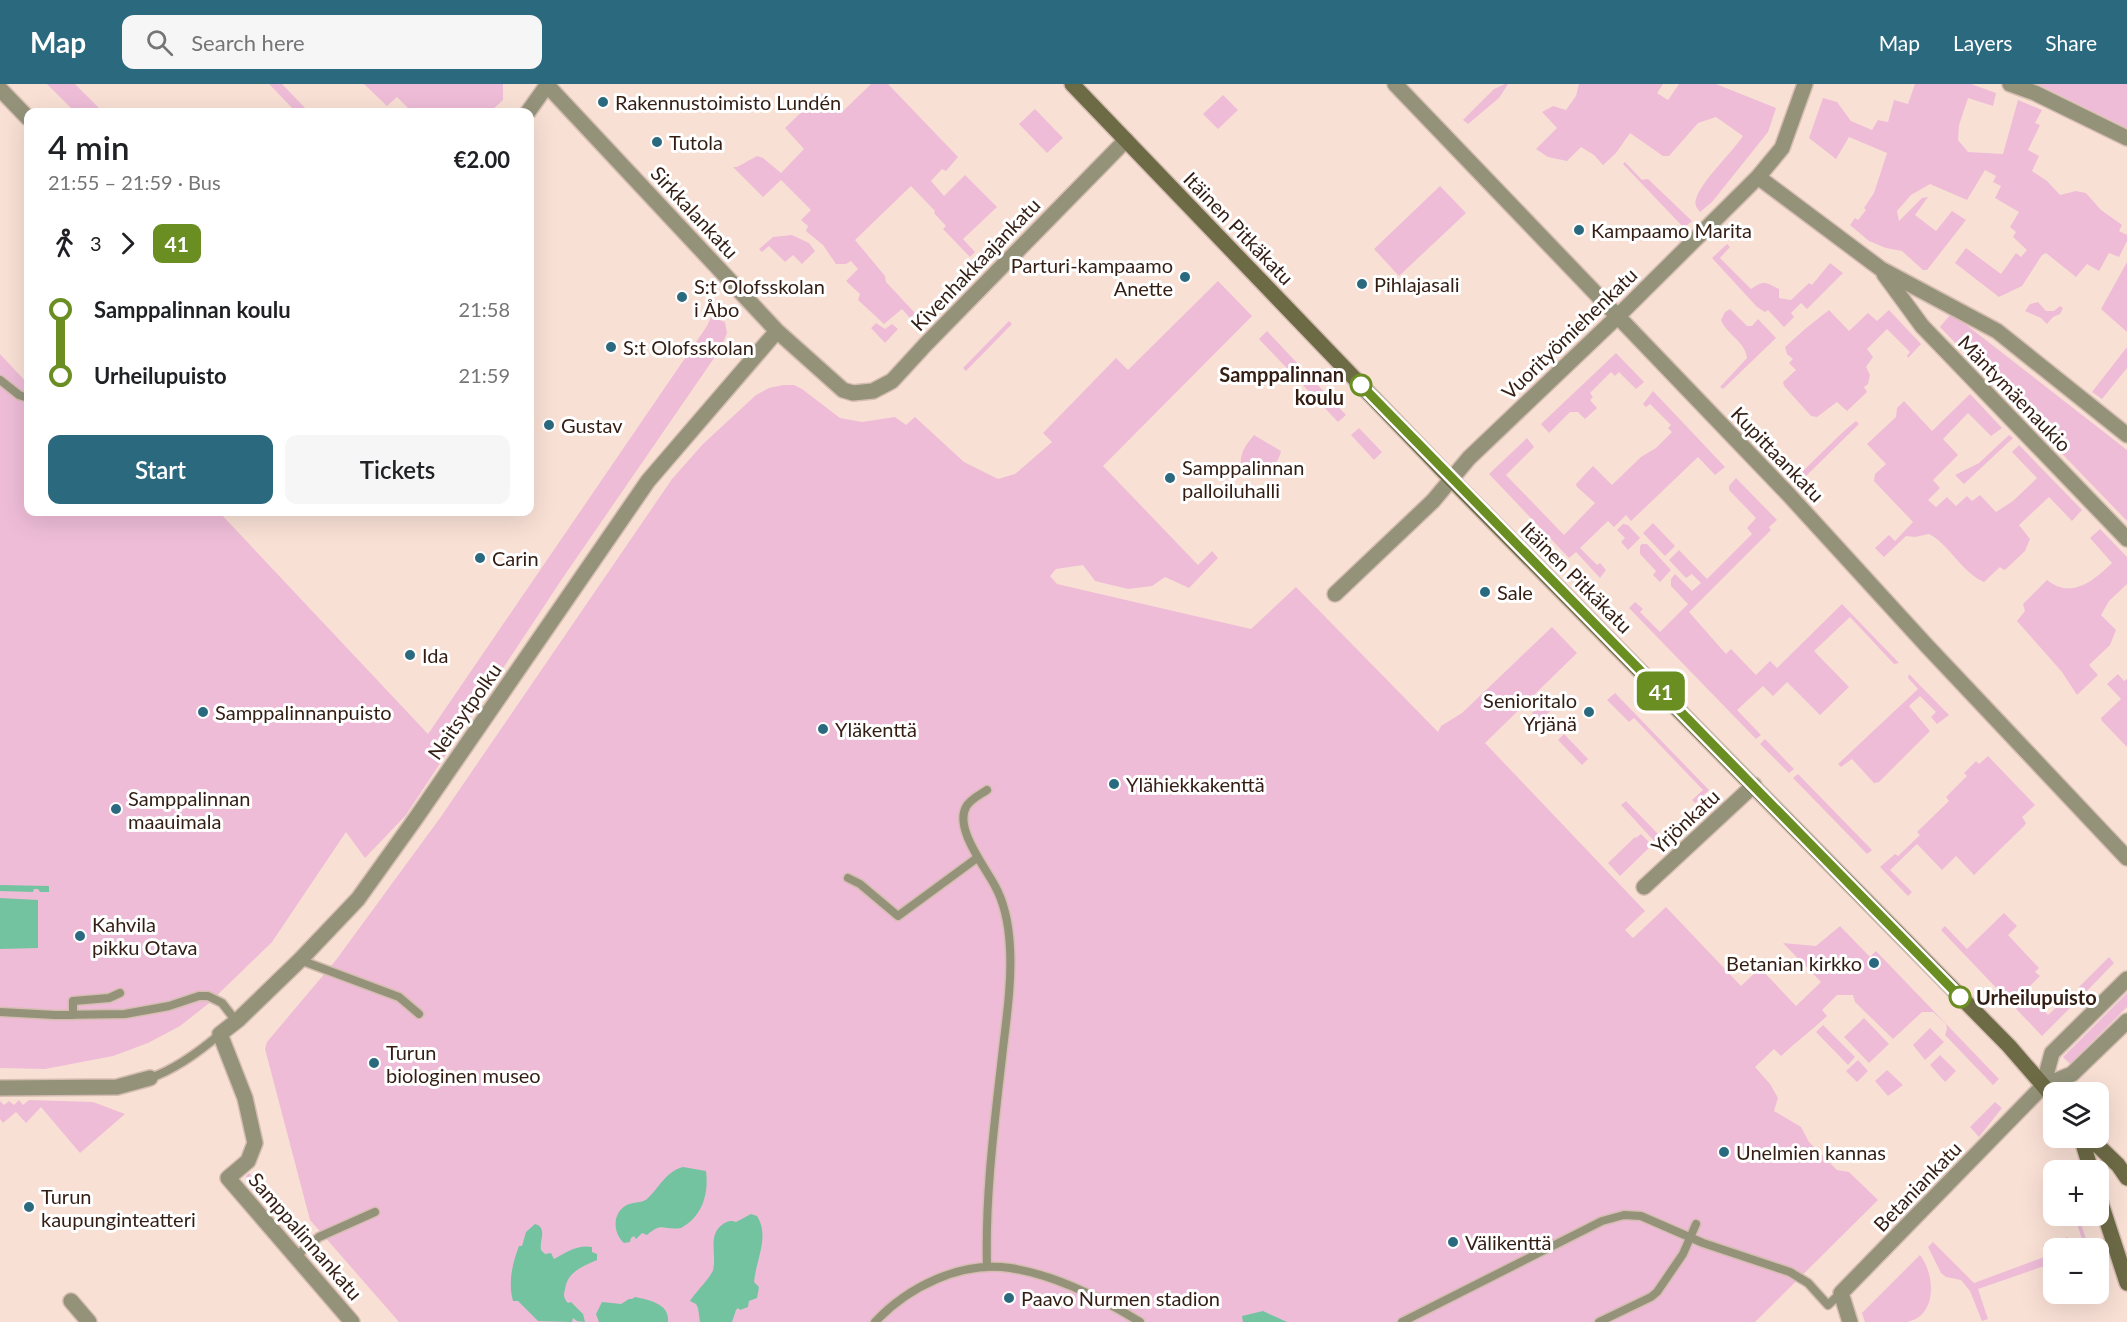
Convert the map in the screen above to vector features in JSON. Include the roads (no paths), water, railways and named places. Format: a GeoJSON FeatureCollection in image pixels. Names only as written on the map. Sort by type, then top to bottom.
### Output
{"type":"FeatureCollection","features":[{"type":"Feature","properties":{"kind":"main road","name":"Itäinen Pitkäkatu"},"geometry":{"type":"LineString","coordinates":[[1072,84],[1451,479],[2009,1046],[2043,1086]]}},
{"type":"Feature","properties":{"kind":"main road"},"geometry":{"type":"LineString","coordinates":[[2100,1148],[2118,1165],[2127,1178]]}},
{"type":"Feature","properties":{"kind":"main road"},"geometry":{"type":"LineString","coordinates":[[2109,1223],[2124,1263],[2127,1283]]}},
{"type":"Feature","properties":{"kind":"street"},"geometry":{"type":"LineString","coordinates":[[531,108],[547,84]]}},
{"type":"Feature","properties":{"kind":"street","name":"Sirkkalankatu"},"geometry":{"type":"LineString","coordinates":[[547,84],[777,331],[843,390]]}},
{"type":"Feature","properties":{"kind":"street","name":"Kupittaankatu"},"geometry":{"type":"LineString","coordinates":[[1395,84],[1784,490],[2127,858]]}},
{"type":"Feature","properties":{"kind":"street","name":"Vuorityömiehenkatu"},"geometry":{"type":"LineString","coordinates":[[1335,594],[1433,501],[1469,458],[1617,317],[1758,177],[1782,148],[1805,84]]}},
{"type":"Feature","properties":{"kind":"street"},"geometry":{"type":"LineString","coordinates":[[2010,84],[2035,93],[2127,138]]}},
{"type":"Feature","properties":{"kind":"street"},"geometry":{"type":"LineString","coordinates":[[0,89],[24,114]]}},
{"type":"Feature","properties":{"kind":"street","name":"Kivenhakkaajankatu"},"geometry":{"type":"LineString","coordinates":[[843,390],[853,393],[873,391],[892,381],[1126,140]]}},
{"type":"Feature","properties":{"kind":"street","name":"Mäntymäenaukio"},"geometry":{"type":"LineString","coordinates":[[1758,177],[1881,269],[1997,331],[2127,435]]}},
{"type":"Feature","properties":{"kind":"street","name":"Mäntymäenaukio"},"geometry":{"type":"LineString","coordinates":[[1881,269],[1922,326],[2127,539]]}},
{"type":"Feature","properties":{"kind":"street","name":"Neitsytpolku"},"geometry":{"type":"LineString","coordinates":[[220,1034],[300,960],[358,899],[648,481],[777,331]]}},
{"type":"Feature","properties":{"kind":"street","name":"Yrjönkatu"},"geometry":{"type":"LineString","coordinates":[[1644,887],[1754,785]]}},
{"type":"Feature","properties":{"kind":"street","name":"Betaniankatu"},"geometry":{"type":"LineString","coordinates":[[2044,1082],[2052,1053],[2127,979]]}},
{"type":"Feature","properties":{"kind":"street","name":"Betaniankatu"},"geometry":{"type":"LineString","coordinates":[[2053,1082],[2072,1074],[2127,1021]]}},
{"type":"Feature","properties":{"kind":"street","name":"Samppalinnankatu"},"geometry":{"type":"LineString","coordinates":[[220,1034],[246,1098],[255,1143],[248,1161],[228,1178],[352,1322]]}},
{"type":"Feature","properties":{"kind":"street"},"geometry":{"type":"LineString","coordinates":[[0,1088],[117,1087],[150,1078]]}},
{"type":"Feature","properties":{"kind":"street","name":"Betaniankatu"},"geometry":{"type":"LineString","coordinates":[[1841,1293],[2043,1086]]}},
{"type":"Feature","properties":{"kind":"street"},"geometry":{"type":"LineString","coordinates":[[1841,1293],[1850,1322]]}},
{"type":"Feature","properties":{"kind":"street"},"geometry":{"type":"LineString","coordinates":[[71,1301],[89,1322]]}},
{"type":"Feature","properties":{"kind":"lane"},"geometry":{"type":"LineString","coordinates":[[0,380],[24,397]]}},
{"type":"Feature","properties":{"kind":"lane"},"geometry":{"type":"LineString","coordinates":[[987,790],[974,798],[966,808],[963,820],[977,858],[996,887],[1006,916],[1010,948],[1010,982],[988,1183],[987,1267]]}},
{"type":"Feature","properties":{"kind":"lane"},"geometry":{"type":"LineString","coordinates":[[848,878],[860,884],[898,916],[977,858]]}},
{"type":"Feature","properties":{"kind":"lane"},"geometry":{"type":"LineString","coordinates":[[300,960],[399,997],[419,1014]]}},
{"type":"Feature","properties":{"kind":"lane"},"geometry":{"type":"LineString","coordinates":[[73,1015],[73,1001],[109,998],[120,993]]}},
{"type":"Feature","properties":{"kind":"lane"},"geometry":{"type":"LineString","coordinates":[[0,1012],[73,1015],[125,1014],[169,1006],[199,996],[208,996],[222,1003],[236,1021]]}},
{"type":"Feature","properties":{"kind":"lane","name":"Neitsytpolku"},"geometry":{"type":"LineString","coordinates":[[150,1078],[201,1050],[220,1034]]}},
{"type":"Feature","properties":{"kind":"lane"},"geometry":{"type":"LineString","coordinates":[[295,1257],[320,1237],[375,1212]]}},
{"type":"Feature","properties":{"kind":"lane"},"geometry":{"type":"LineString","coordinates":[[1402,1322],[1602,1221],[1624,1215],[1641,1216],[1691,1238],[1790,1272],[1808,1283],[1828,1305],[1841,1293]]}},
{"type":"Feature","properties":{"kind":"lane"},"geometry":{"type":"LineString","coordinates":[[1599,1322],[1657,1292],[1683,1254],[1696,1224]]}},
{"type":"Feature","properties":{"kind":"lane"},"geometry":{"type":"LineString","coordinates":[[875,1322],[889,1307],[927,1283],[954,1273],[987,1267],[1010,1268],[1043,1276],[1105,1301],[1140,1322]]}},
{"type":"Feature","properties":{"kind":"place","name":"Rakennustoimisto Lundén"},"geometry":{"type":"Point","coordinates":[603,102]}},
{"type":"Feature","properties":{"kind":"place","name":"Tutola"},"geometry":{"type":"Point","coordinates":[657,142]}},
{"type":"Feature","properties":{"kind":"place","name":"Kampaamo Marita"},"geometry":{"type":"Point","coordinates":[1579,230]}},
{"type":"Feature","properties":{"kind":"place","name":"Parturi-kampaamo Anette"},"geometry":{"type":"Point","coordinates":[1185,277]}},
{"type":"Feature","properties":{"kind":"place","name":"Pihlajasali"},"geometry":{"type":"Point","coordinates":[1362,284]}},
{"type":"Feature","properties":{"kind":"place","name":"S:t Olofsskolan i Åbo"},"geometry":{"type":"Point","coordinates":[682,297]}},
{"type":"Feature","properties":{"kind":"place","name":"S:t Olofsskolan"},"geometry":{"type":"Point","coordinates":[611,347]}},
{"type":"Feature","properties":{"kind":"place","name":"Samppalinnan koulu"},"geometry":{"type":"Point","coordinates":[1361,385]}},
{"type":"Feature","properties":{"kind":"place","name":"Gustav"},"geometry":{"type":"Point","coordinates":[549,425]}},
{"type":"Feature","properties":{"kind":"place","name":"Samppalinnan palloiluhalli"},"geometry":{"type":"Point","coordinates":[1170,478]}},
{"type":"Feature","properties":{"kind":"place","name":"Carin"},"geometry":{"type":"Point","coordinates":[480,558]}},
{"type":"Feature","properties":{"kind":"place","name":"Sale"},"geometry":{"type":"Point","coordinates":[1485,592]}},
{"type":"Feature","properties":{"kind":"place","name":"Ida"},"geometry":{"type":"Point","coordinates":[410,655]}},
{"type":"Feature","properties":{"kind":"place","name":"Samppalinnanpuisto"},"geometry":{"type":"Point","coordinates":[203,712]}},
{"type":"Feature","properties":{"kind":"place","name":"Senioritalo Yrjänä"},"geometry":{"type":"Point","coordinates":[1589,712]}},
{"type":"Feature","properties":{"kind":"place","name":"Yläkenttä"},"geometry":{"type":"Point","coordinates":[823,729]}},
{"type":"Feature","properties":{"kind":"place","name":"Ylähiekkakenttä"},"geometry":{"type":"Point","coordinates":[1114,784]}},
{"type":"Feature","properties":{"kind":"place","name":"Samppalinnan maauimala"},"geometry":{"type":"Point","coordinates":[116,809]}},
{"type":"Feature","properties":{"kind":"place","name":"Kahvila pikku Otava"},"geometry":{"type":"Point","coordinates":[80,936]}},
{"type":"Feature","properties":{"kind":"place","name":"Betanian kirkko"},"geometry":{"type":"Point","coordinates":[1874,963]}},
{"type":"Feature","properties":{"kind":"place","name":"Urheilupuisto"},"geometry":{"type":"Point","coordinates":[1960,997]}},
{"type":"Feature","properties":{"kind":"place","name":"Turun biologinen museo"},"geometry":{"type":"Point","coordinates":[374,1063]}},
{"type":"Feature","properties":{"kind":"place","name":"Unelmien kannas"},"geometry":{"type":"Point","coordinates":[1724,1152]}},
{"type":"Feature","properties":{"kind":"place","name":"Turun kaupunginteatteri"},"geometry":{"type":"Point","coordinates":[29,1207]}},
{"type":"Feature","properties":{"kind":"place","name":"Välikenttä"},"geometry":{"type":"Point","coordinates":[1453,1242]}},
{"type":"Feature","properties":{"kind":"place","name":"Paavo Nurmen stadion"},"geometry":{"type":"Point","coordinates":[1009,1298]}}]}
